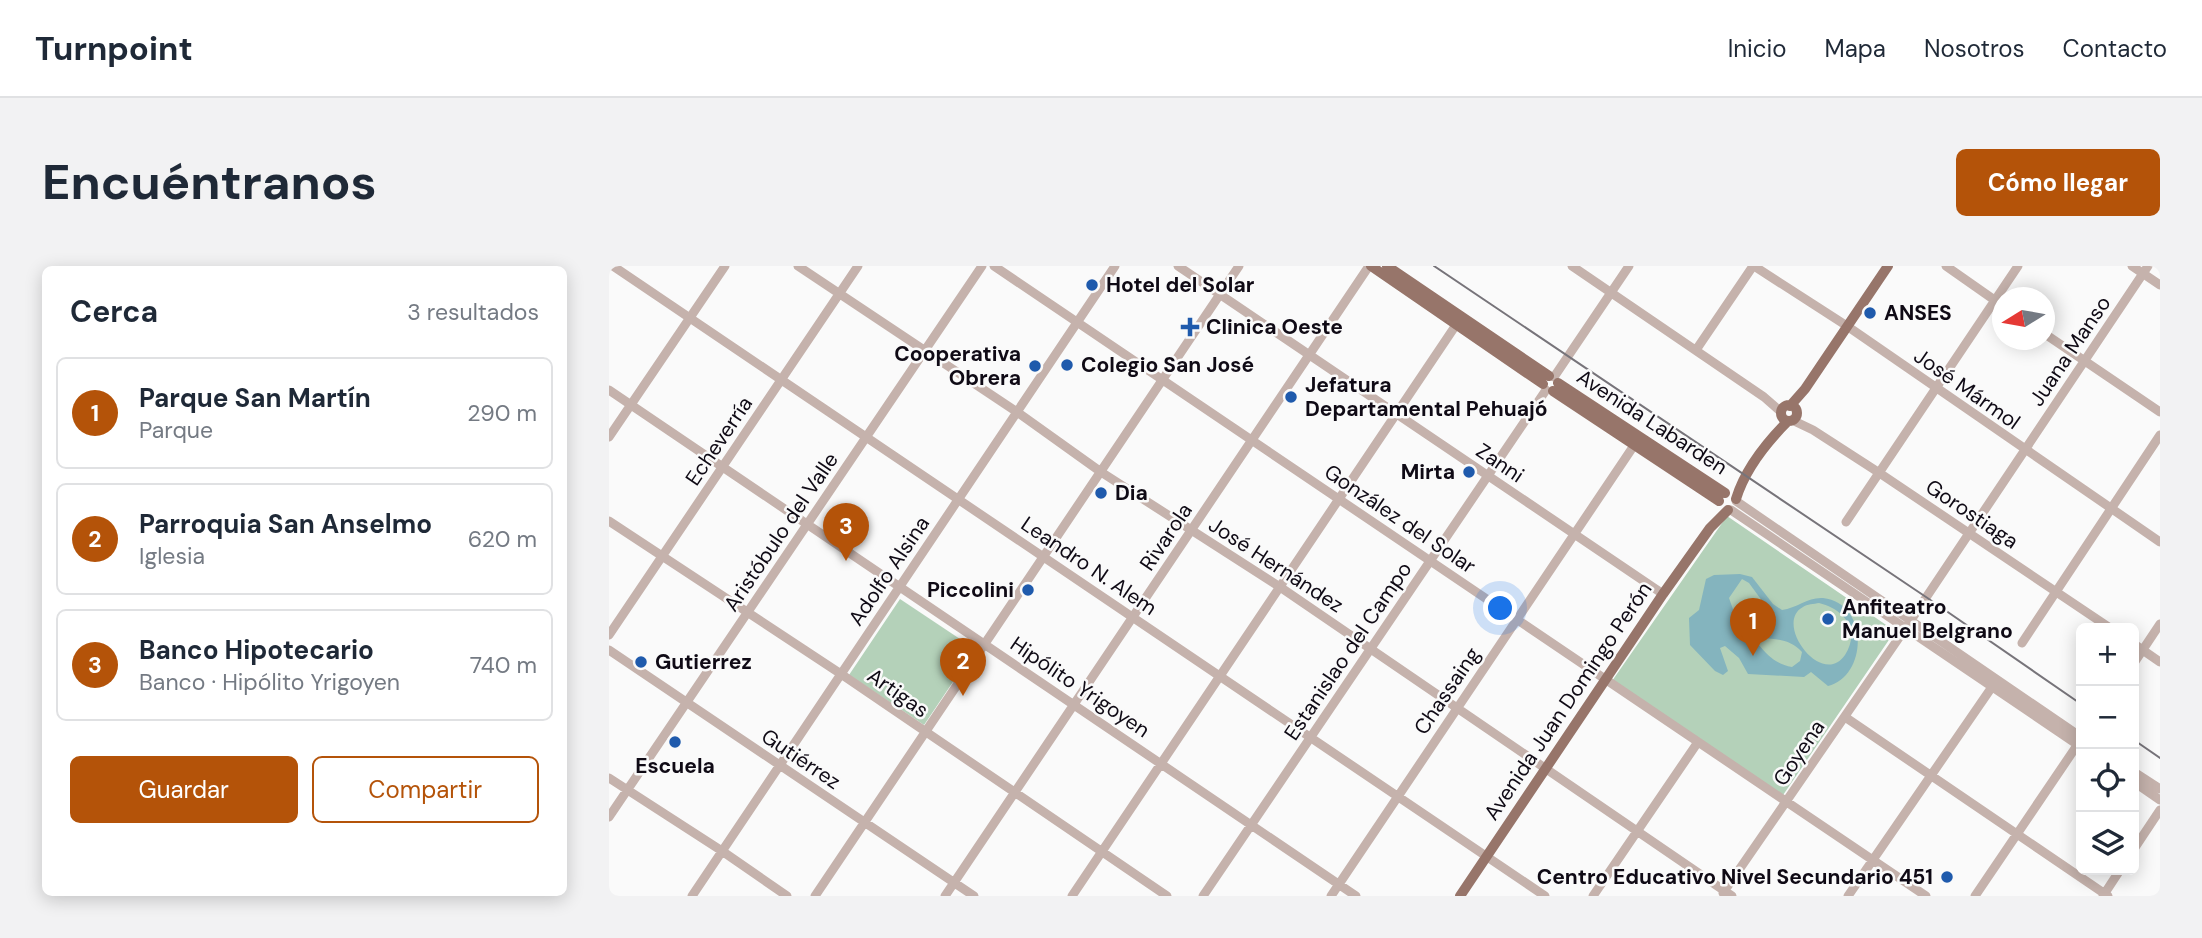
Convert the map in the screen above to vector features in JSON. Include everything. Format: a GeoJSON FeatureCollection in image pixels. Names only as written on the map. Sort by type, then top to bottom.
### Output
{"type":"FeatureCollection","features":[{"type":"Feature","properties":{"kind":"main road","name":"Avenida Labarden"},"geometry":{"type":"LineString","coordinates":[[1370,266],[1459,321]]}},
{"type":"Feature","properties":{"kind":"main road","name":"Avenida Labarden"},"geometry":{"type":"LineString","coordinates":[[1387,266],[1459,321],[1550,384],[1728,502]]}},
{"type":"Feature","properties":{"kind":"main road","name":"Avenida Juan Domingo Perón"},"geometry":{"type":"LineString","coordinates":[[1460,896],[1888,266]]}},
{"type":"Feature","properties":{"kind":"street","name":"Leandro N. Alem"},"geometry":{"type":"LineString","coordinates":[[613,266],[1545,896]]}},
{"type":"Feature","properties":{"kind":"street"},"geometry":{"type":"LineString","coordinates":[[609,437],[725,266]]}},
{"type":"Feature","properties":{"kind":"street","name":"José Hernández"},"geometry":{"type":"LineString","coordinates":[[798,266],[1017,412],[1101,472],[1280,587],[1638,830],[1726,894]]}},
{"type":"Feature","properties":{"kind":"street","name":"Echeverría"},"geometry":{"type":"LineString","coordinates":[[609,635],[858,266]]}},
{"type":"Feature","properties":{"kind":"street","name":"Aristóbulo del Valle"},"geometry":{"type":"LineString","coordinates":[[609,817],[982,266]]}},
{"type":"Feature","properties":{"kind":"street","name":"González del Solar"},"geometry":{"type":"LineString","coordinates":[[994,266],[1926,896]]}},
{"type":"Feature","properties":{"kind":"street","name":"Adolfo Alsina"},"geometry":{"type":"LineString","coordinates":[[692,896],[1115,266]]}},
{"type":"Feature","properties":{"kind":"street","name":"Zanni"},"geometry":{"type":"LineString","coordinates":[[1178,266],[1663,594]]}},
{"type":"Feature","properties":{"kind":"street"},"geometry":{"type":"LineString","coordinates":[[815,896],[1239,266]]}},
{"type":"Feature","properties":{"kind":"street","name":"Rivarola"},"geometry":{"type":"LineString","coordinates":[[945,896],[1370,266]]}},
{"type":"Feature","properties":{"kind":"street","name":"Gorostiaga"},"geometry":{"type":"LineString","coordinates":[[1572,266],[2102,623]]}},
{"type":"Feature","properties":{"kind":"street","name":"Estanislao del Campo"},"geometry":{"type":"LineString","coordinates":[[1203,896],[1629,266]]}},
{"type":"Feature","properties":{"kind":"street"},"geometry":{"type":"LineString","coordinates":[[1696,349],[1753,266]]}},
{"type":"Feature","properties":{"kind":"street","name":"José Mármol"},"geometry":{"type":"LineString","coordinates":[[1753,266],[1847,326],[2160,542]]}},
{"type":"Feature","properties":{"kind":"street"},"geometry":{"type":"LineString","coordinates":[[1946,266],[1992,298]]}},
{"type":"Feature","properties":{"kind":"street"},"geometry":{"type":"LineString","coordinates":[[2007,287],[2018,266]]}},
{"type":"Feature","properties":{"kind":"street"},"geometry":{"type":"LineString","coordinates":[[2132,266],[2146,270],[2160,285]]}},
{"type":"Feature","properties":{"kind":"street","name":"Juana Manso"},"geometry":{"type":"LineString","coordinates":[[1905,629],[2146,270]]}},
{"type":"Feature","properties":{"kind":"street"},"geometry":{"type":"LineString","coordinates":[[1846,522],[1935,388],[1992,312]]}},
{"type":"Feature","properties":{"kind":"street"},"geometry":{"type":"LineString","coordinates":[[1072,896],[1459,321]]}},
{"type":"Feature","properties":{"kind":"street"},"geometry":{"type":"LineString","coordinates":[[2055,341],[2160,412]]}},
{"type":"Feature","properties":{"kind":"street","name":"Hipólito Yrigoyen"},"geometry":{"type":"LineString","coordinates":[[609,390],[1356,896]]}},
{"type":"Feature","properties":{"kind":"street"},"geometry":{"type":"LineString","coordinates":[[2022,643],[2160,435]]}},
{"type":"Feature","properties":{"kind":"street","name":"Chassaing"},"geometry":{"type":"LineString","coordinates":[[1331,896],[1638,441]]}},
{"type":"Feature","properties":{"kind":"street","name":"Avenida Labarden"},"geometry":{"type":"LineString","coordinates":[[1728,502],[1910,621],[2076,739]]}},
{"type":"Feature","properties":{"kind":"street","name":"Avenida Labarden"},"geometry":{"type":"LineString","coordinates":[[1728,502],[1905,629],[1995,684]]}},
{"type":"Feature","properties":{"kind":"street","name":"Artigas"},"geometry":{"type":"LineString","coordinates":[[609,521],[841,674],[1167,896]]}},
{"type":"Feature","properties":{"kind":"street"},"geometry":{"type":"LineString","coordinates":[[2139,646],[2160,624]]}},
{"type":"Feature","properties":{"kind":"street","name":"Goyena"},"geometry":{"type":"LineString","coordinates":[[1726,894],[1905,629]]}},
{"type":"Feature","properties":{"kind":"street"},"geometry":{"type":"LineString","coordinates":[[2139,648],[2160,662]]}},
{"type":"Feature","properties":{"kind":"street","name":"Gutiérrez"},"geometry":{"type":"LineString","coordinates":[[609,650],[974,896]]}},
{"type":"Feature","properties":{"kind":"street"},"geometry":{"type":"LineString","coordinates":[[1848,896],[1995,684]]}},
{"type":"Feature","properties":{"kind":"street"},"geometry":{"type":"LineString","coordinates":[[1845,717],[2105,895],[2117,875]]}},
{"type":"Feature","properties":{"kind":"street"},"geometry":{"type":"LineString","coordinates":[[1593,896],[1698,741]]}},
{"type":"Feature","properties":{"kind":"street"},"geometry":{"type":"LineString","coordinates":[[1975,896],[2076,748]]}},
{"type":"Feature","properties":{"kind":"street"},"geometry":{"type":"LineString","coordinates":[[2139,775],[2160,789]]}},
{"type":"Feature","properties":{"kind":"street"},"geometry":{"type":"LineString","coordinates":[[609,778],[787,896]]}},
{"type":"Feature","properties":{"kind":"street"},"geometry":{"type":"LineString","coordinates":[[2139,785],[2160,800]]}},
{"type":"Feature","properties":{"kind":"street"},"geometry":{"type":"LineString","coordinates":[[2139,842],[2160,810]]}},
{"type":"Feature","properties":{"kind":"green space"},"geometry":{"type":"Polygon","coordinates":[[[1727,516],[1895,631],[1781,798],[1612,681],[1727,516]]]}},
{"type":"Feature","properties":{"kind":"green space"},"geometry":{"type":"Polygon","coordinates":[[[900,599],[975,649],[924,725],[849,675],[900,599]]]}},
{"type":"Feature","properties":{"kind":"water"},"geometry":{"type":"Polygon","coordinates":[[[1740,574],[1752,577],[1773,604],[1782,610],[1818,598],[1838,603],[1849,612],[1858,640],[1851,669],[1841,680],[1828,686],[1811,672],[1804,677],[1748,674],[1739,658],[1725,646],[1720,648],[1728,671],[1723,675],[1715,671],[1690,645],[1689,618],[1699,610],[1706,579],[1714,575],[1740,574]],[[1742,579],[1729,598],[1735,615],[1753,626],[1765,620],[1768,609],[1749,583],[1742,579]],[[1819,603],[1805,606],[1795,615],[1797,638],[1804,650],[1814,659],[1825,664],[1835,663],[1845,655],[1850,646],[1850,629],[1847,622],[1842,615],[1828,606],[1819,603]],[[1762,638],[1758,644],[1781,664],[1792,667],[1800,661],[1802,652],[1789,643],[1762,638]]]}},
{"type":"Feature","properties":{"kind":"railway"},"geometry":{"type":"LineString","coordinates":[[1434,266],[2076,701]]}},
{"type":"Feature","properties":{"kind":"railway"},"geometry":{"type":"LineString","coordinates":[[2139,743],[2160,758]]}},
{"type":"Feature","properties":{"kind":"place","name":"Hotel del Solar"},"geometry":{"type":"Point","coordinates":[1092,285]}},
{"type":"Feature","properties":{"kind":"place","name":"ANSES"},"geometry":{"type":"Point","coordinates":[1870,313]}},
{"type":"Feature","properties":{"kind":"place","name":"Clinica Oeste"},"geometry":{"type":"Point","coordinates":[1190,327]}},
{"type":"Feature","properties":{"kind":"place","name":"Colegio San José"},"geometry":{"type":"Point","coordinates":[1067,365]}},
{"type":"Feature","properties":{"kind":"place","name":"Cooperativa Obrera"},"geometry":{"type":"Point","coordinates":[1035,366]}},
{"type":"Feature","properties":{"kind":"place","name":"Jefatura Departamental Pehuajó"},"geometry":{"type":"Point","coordinates":[1291,397]}},
{"type":"Feature","properties":{"kind":"place","name":"Mirta"},"geometry":{"type":"Point","coordinates":[1469,472]}},
{"type":"Feature","properties":{"kind":"place","name":"Dia"},"geometry":{"type":"Point","coordinates":[1101,493]}},
{"type":"Feature","properties":{"kind":"place","name":"Banco Hipotecario"},"geometry":{"type":"Point","coordinates":[846,561]}},
{"type":"Feature","properties":{"kind":"place","name":"Piccolini"},"geometry":{"type":"Point","coordinates":[1028,590]}},
{"type":"Feature","properties":{"kind":"place","name":"Anfiteatro Manuel Belgrano"},"geometry":{"type":"Point","coordinates":[1828,619]}},
{"type":"Feature","properties":{"kind":"place","name":"Parque San Martín"},"geometry":{"type":"Point","coordinates":[1753,656]}},
{"type":"Feature","properties":{"kind":"place","name":"Gutierrez"},"geometry":{"type":"Point","coordinates":[641,662]}},
{"type":"Feature","properties":{"kind":"place","name":"Parroquia San Anselmo"},"geometry":{"type":"Point","coordinates":[963,696]}},
{"type":"Feature","properties":{"kind":"place","name":"Escuela"},"geometry":{"type":"Point","coordinates":[675,742]}},
{"type":"Feature","properties":{"kind":"place","name":"Centro Educativo Nivel Secundario 451"},"geometry":{"type":"Point","coordinates":[1947,877]}}]}
